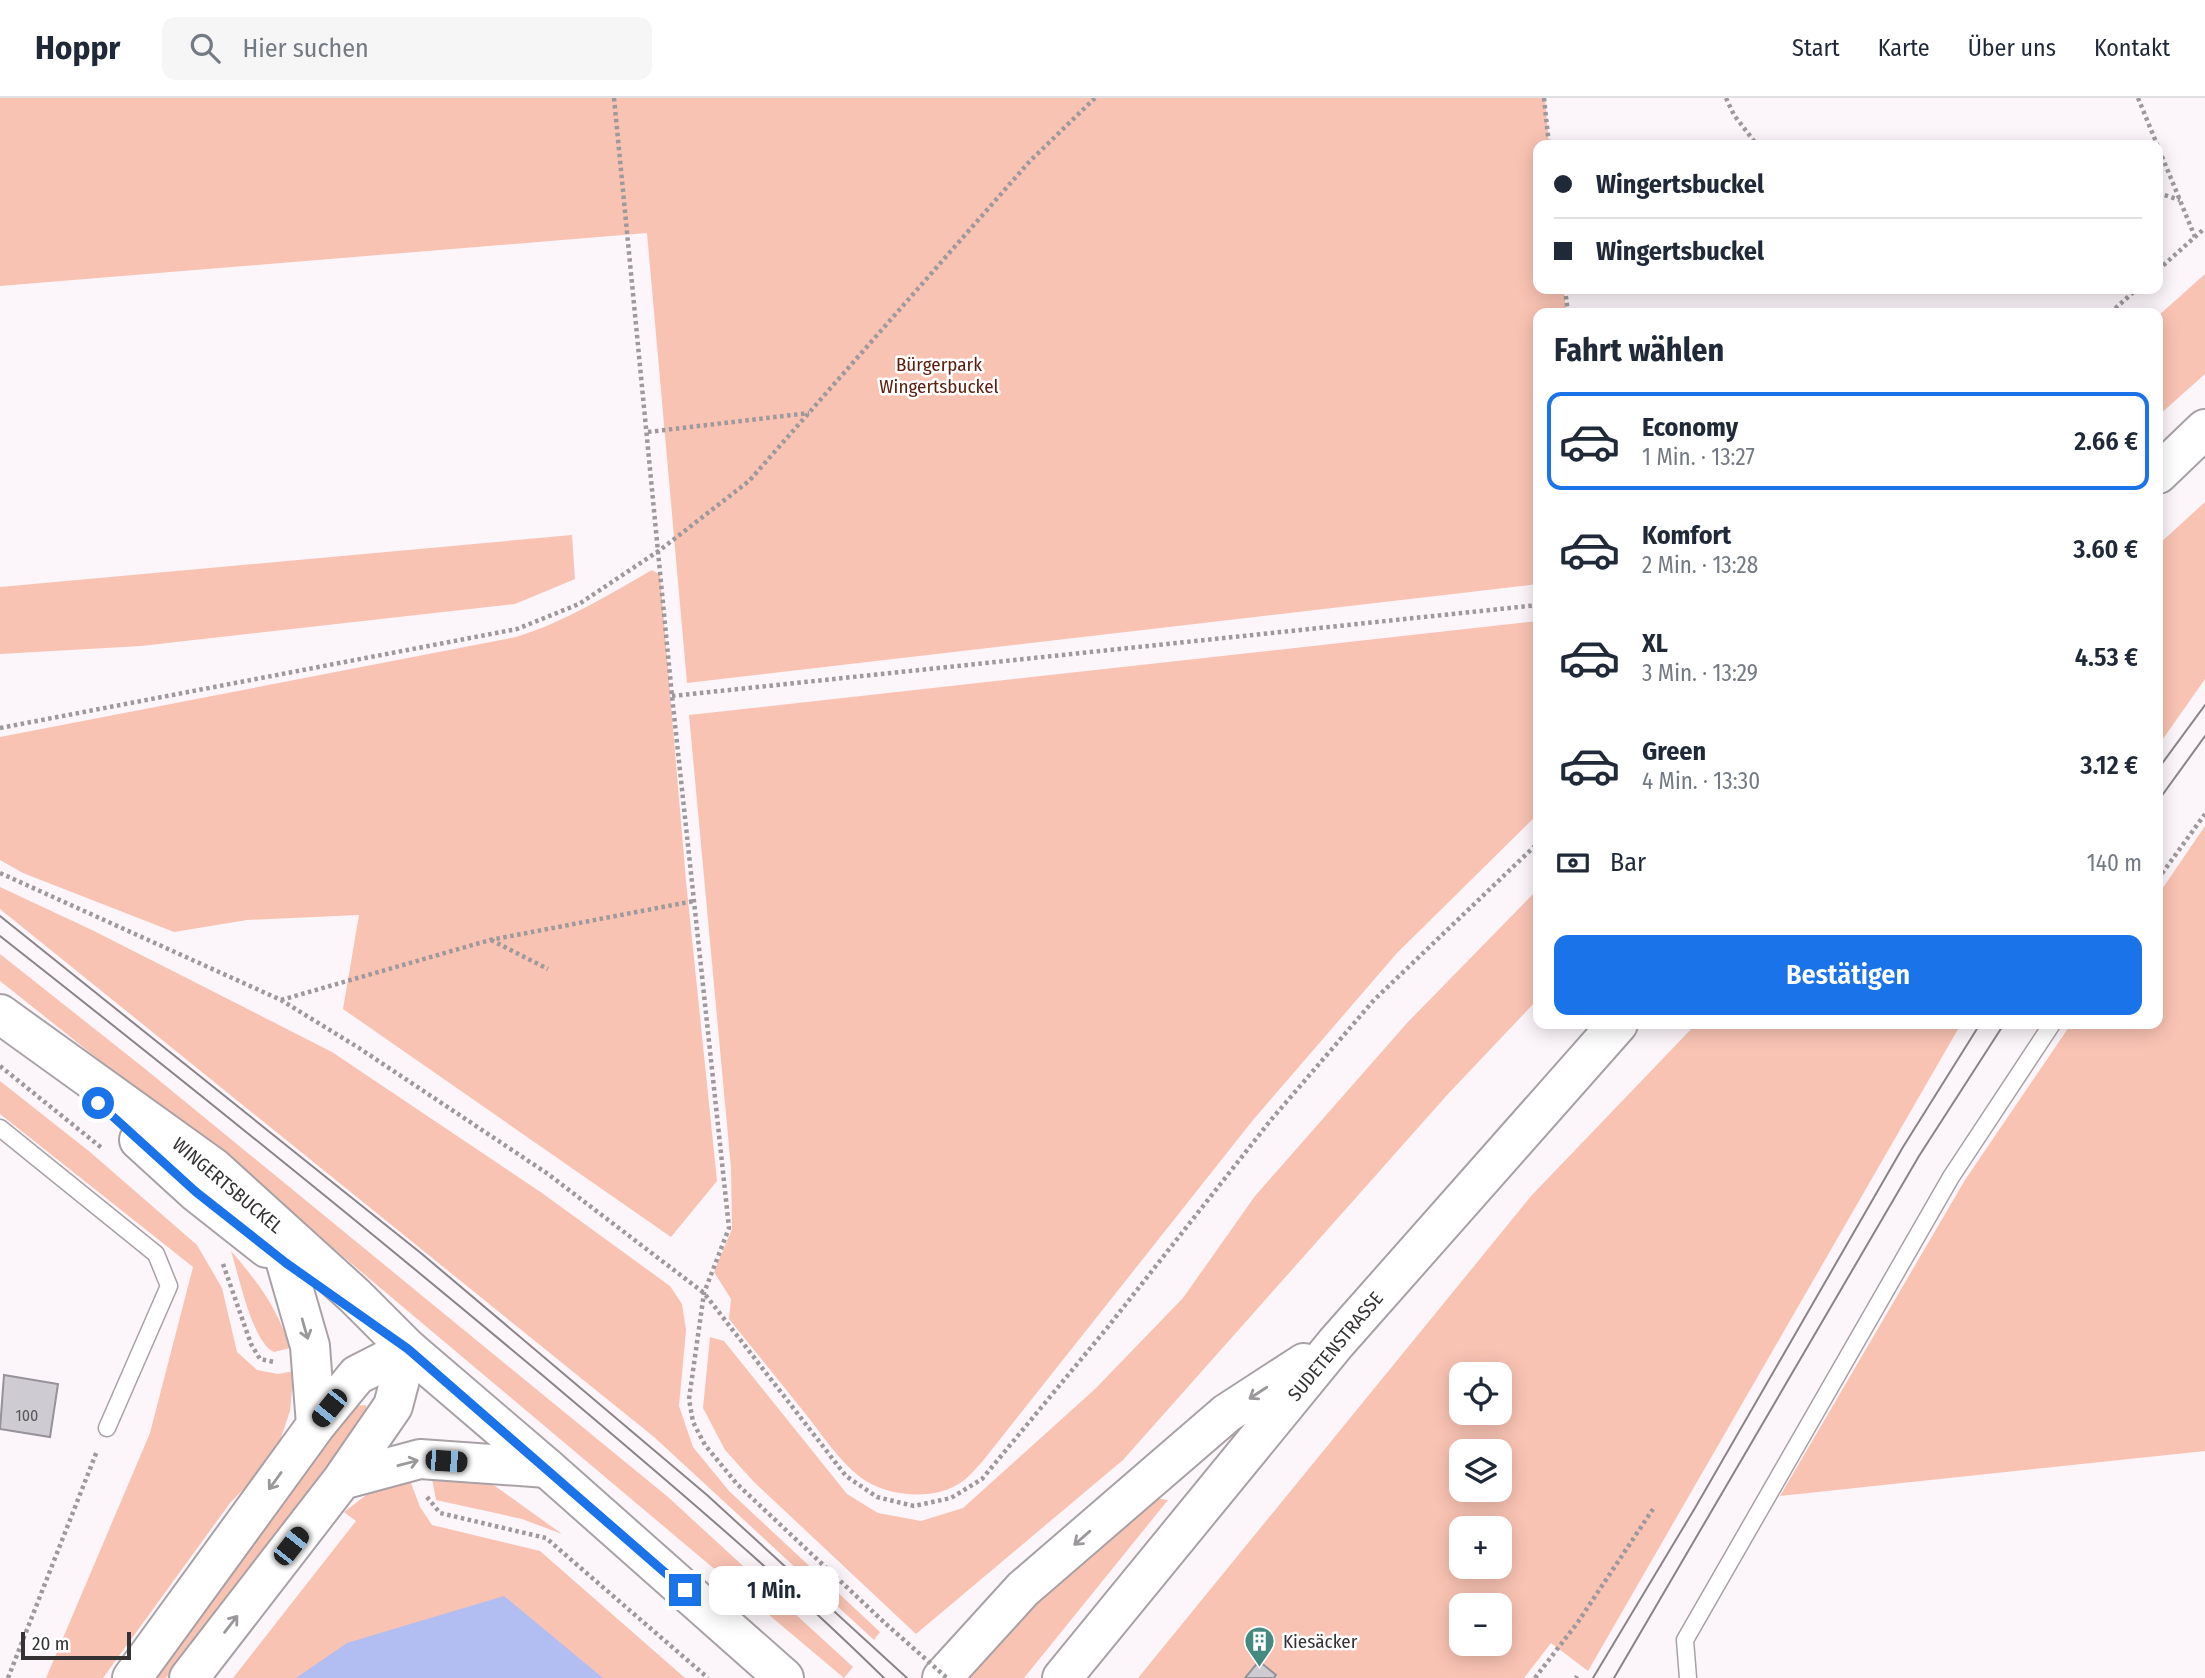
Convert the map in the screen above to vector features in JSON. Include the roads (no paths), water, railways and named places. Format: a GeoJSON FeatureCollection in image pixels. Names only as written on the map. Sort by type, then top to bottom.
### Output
{"type":"FeatureCollection","features":[{"type":"Feature","properties":{"kind":"main road"},"geometry":{"type":"LineString","coordinates":[[2163,469],[2205,429]]}},
{"type":"Feature","properties":{"kind":"main road","name":"WINGERTSBUCKEL"},"geometry":{"type":"LineString","coordinates":[[0,1015],[196,1192],[286,1263],[408,1349]]}},
{"type":"Feature","properties":{"kind":"main road","name":"WINGERTSBUCKEL"},"geometry":{"type":"LineString","coordinates":[[0,1015],[214,1168],[355,1296],[408,1349],[784,1678]]}},
{"type":"Feature","properties":{"kind":"main road","name":"SUDETENSTRASSE"},"geometry":{"type":"LineString","coordinates":[[1062,1678],[1336,1343],[1614,1029]]}},
{"type":"Feature","properties":{"kind":"main road"},"geometry":{"type":"LineString","coordinates":[[286,1263],[310,1346],[316,1425]]}},
{"type":"Feature","properties":{"kind":"main road"},"geometry":{"type":"LineString","coordinates":[[942,1678],[1023,1589],[1217,1422],[1336,1343]]}},
{"type":"Feature","properties":{"kind":"main road"},"geometry":{"type":"LineString","coordinates":[[132,1678],[316,1425],[357,1375],[408,1349]]}},
{"type":"Feature","properties":{"kind":"main road"},"geometry":{"type":"LineString","coordinates":[[189,1678],[342,1480],[393,1406],[408,1349]]}},
{"type":"Feature","properties":{"kind":"main road"},"geometry":{"type":"LineString","coordinates":[[342,1480],[420,1459],[547,1468]]}},
{"type":"Feature","properties":{"kind":"lane"},"geometry":{"type":"LineString","coordinates":[[1688,1678],[1685,1640],[1951,1177],[2049,1029]]}},
{"type":"Feature","properties":{"kind":"lane"},"geometry":{"type":"LineString","coordinates":[[0,1128],[156,1254],[169,1286],[107,1427]]}},
{"type":"Feature","properties":{"kind":"water"},"geometry":{"type":"Polygon","coordinates":[[[504,1596],[603,1678],[296,1678],[347,1643],[504,1596]]]}},
{"type":"Feature","properties":{"kind":"tram line"},"geometry":{"type":"LineString","coordinates":[[2163,762],[2205,705]]}},
{"type":"Feature","properties":{"kind":"tram line"},"geometry":{"type":"LineString","coordinates":[[2163,794],[2205,736]]}},
{"type":"Feature","properties":{"kind":"tram line"},"geometry":{"type":"LineString","coordinates":[[0,916],[422,1254],[707,1495],[907,1678]]}},
{"type":"Feature","properties":{"kind":"tram line"},"geometry":{"type":"LineString","coordinates":[[0,936],[272,1153],[541,1374],[758,1561],[884,1678]]}},
{"type":"Feature","properties":{"kind":"tram line"},"geometry":{"type":"LineString","coordinates":[[1593,1678],[1695,1508],[1903,1147],[1977,1029]]}},
{"type":"Feature","properties":{"kind":"tram line"},"geometry":{"type":"LineString","coordinates":[[1614,1678],[1919,1156],[2001,1029]]}},
{"type":"Feature","properties":{"kind":"place","name":"Kiesäcker"},"geometry":{"type":"Point","coordinates":[1260,1668]}},
{"type":"Feature","properties":{"kind":"park label","name":"Bürgerpark Wingertsbuckel"},"geometry":{"type":"Point","coordinates":[939,375]}}]}
